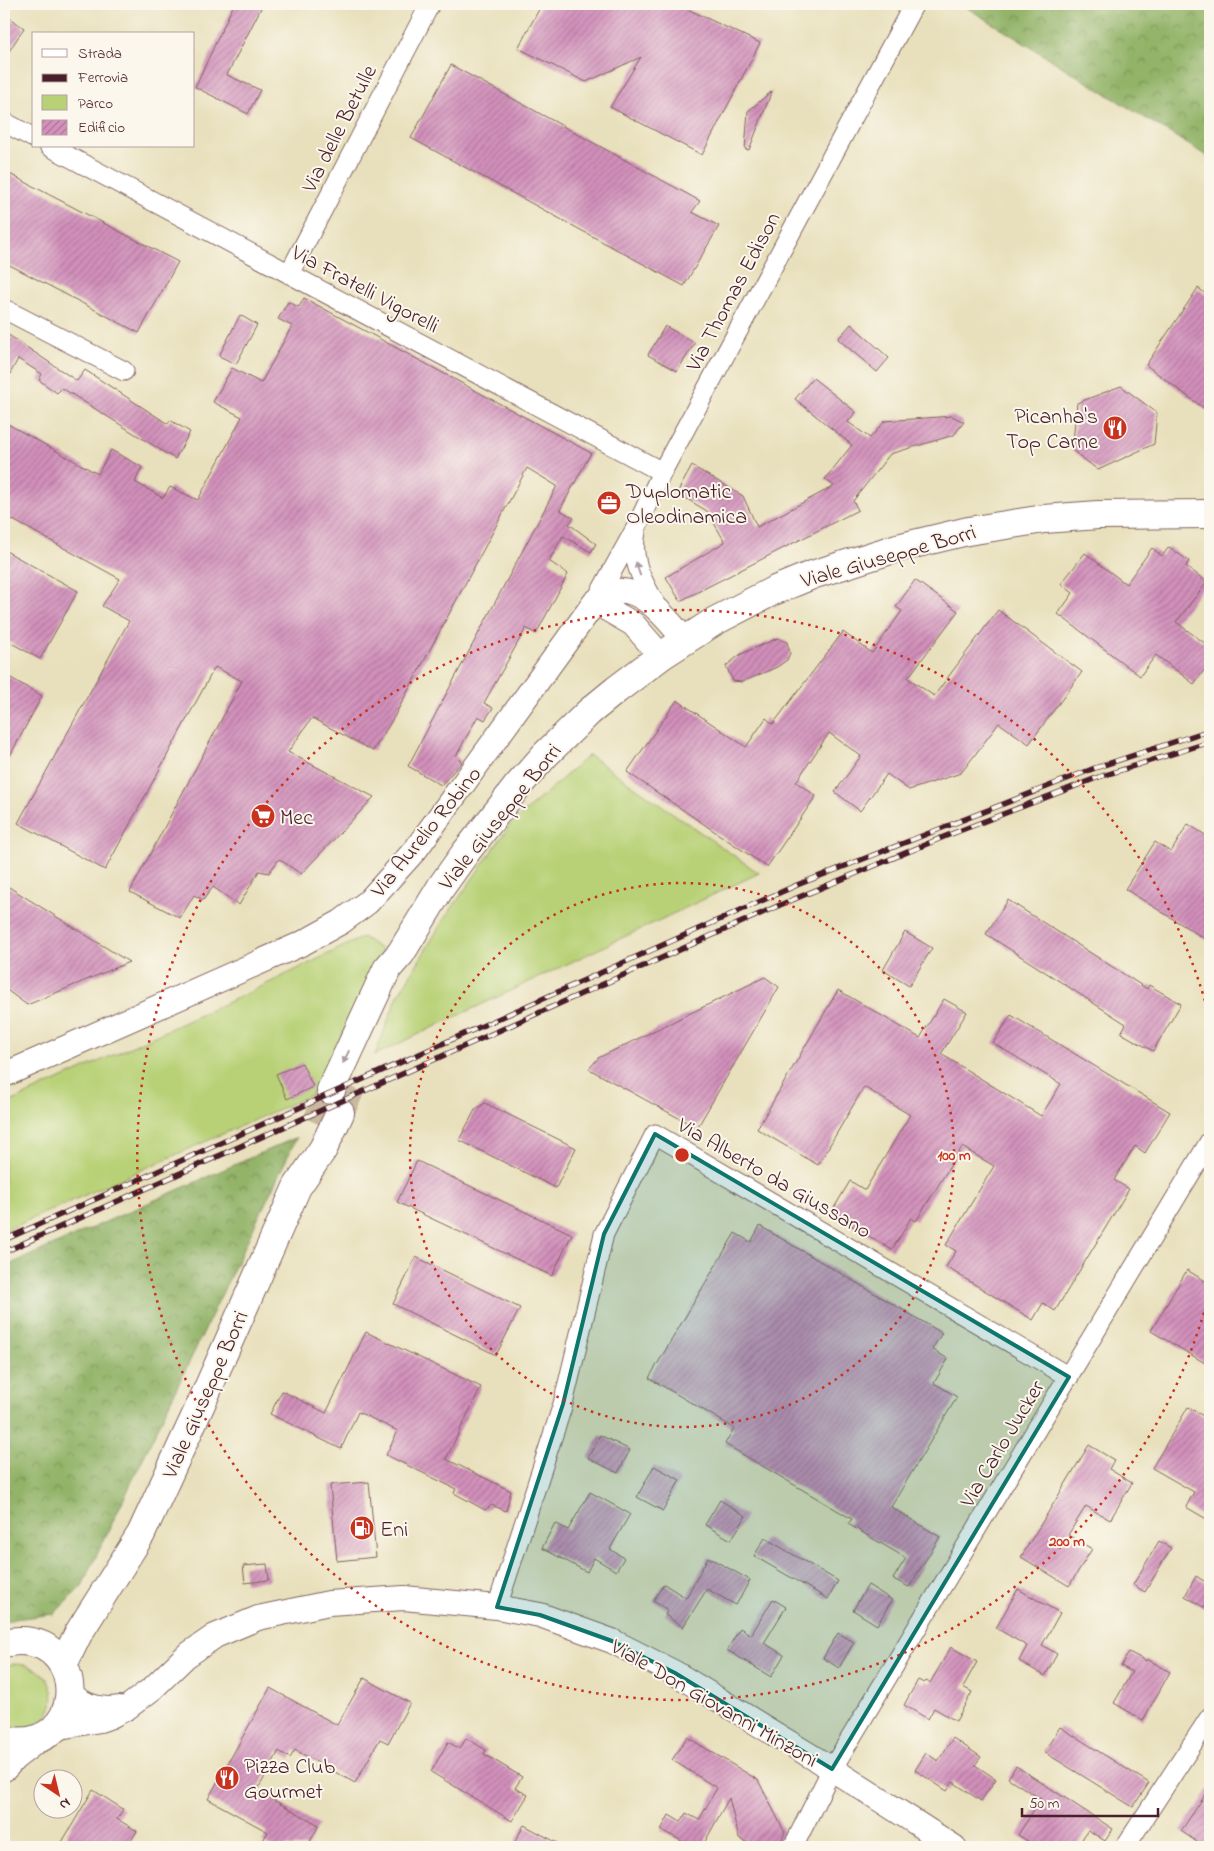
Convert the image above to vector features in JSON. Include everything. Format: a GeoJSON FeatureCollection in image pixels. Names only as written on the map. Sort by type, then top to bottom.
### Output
{"type":"FeatureCollection","features":[{"type":"Feature","properties":{"kind":"main road","name":"Viale Giuseppe Borri"},"geometry":{"type":"LineString","coordinates":[[297,1187],[323,1149],[385,972],[401,953],[458,863],[496,812],[540,760],[589,712],[660,656],[714,621],[793,582],[833,567],[897,548],[968,531],[1034,520],[1098,515],[1210,514]]}},
{"type":"Feature","properties":{"kind":"main road","name":"Viale Giuseppe Borri"},"geometry":{"type":"LineString","coordinates":[[1143,515],[1210,528]]}},
{"type":"Feature","properties":{"kind":"main road","name":"Viale Giuseppe Borri"},"geometry":{"type":"LineString","coordinates":[[63,1665],[78,1634],[141,1534],[297,1187],[306,1150],[316,1123]]}},
{"type":"Feature","properties":{"kind":"main road","name":"Viale Giuseppe Borri"},"geometry":{"type":"LineString","coordinates":[[36,1643],[101,1596]]}},
{"type":"Feature","properties":{"kind":"main road"},"geometry":{"type":"LineString","coordinates":[[4,1643],[19,1641],[36,1643],[52,1652],[63,1665],[69,1678],[70,1693],[68,1706],[63,1718],[44,1734],[18,1742],[4,1740]]}},
{"type":"Feature","properties":{"kind":"main road","name":"Viale Don Giovanni Minzoni"},"geometry":{"type":"LineString","coordinates":[[4,1767],[13,1757],[44,1734]]}},
{"type":"Feature","properties":{"kind":"street","name":"Via delle Betulle"},"geometry":{"type":"LineString","coordinates":[[289,274],[430,4]]}},
{"type":"Feature","properties":{"kind":"street","name":"Via Thomas Edison"},"geometry":{"type":"LineString","coordinates":[[595,602],[637,526],[662,472],[914,4]]}},
{"type":"Feature","properties":{"kind":"street"},"geometry":{"type":"LineString","coordinates":[[4,122],[32,137]]}},
{"type":"Feature","properties":{"kind":"street","name":"Via Fratelli Vigorelli"},"geometry":{"type":"LineString","coordinates":[[53,148],[662,472]]}},
{"type":"Feature","properties":{"kind":"street"},"geometry":{"type":"LineString","coordinates":[[4,309],[124,371]]}},
{"type":"Feature","properties":{"kind":"street"},"geometry":{"type":"LineString","coordinates":[[637,526],[633,545],[636,563],[643,583],[658,608],[685,640]]}},
{"type":"Feature","properties":{"kind":"street"},"geometry":{"type":"LineString","coordinates":[[658,608],[634,593],[614,590],[595,602],[633,624],[660,656]]}},
{"type":"Feature","properties":{"kind":"street","name":"Via Aurelio Robino"},"geometry":{"type":"LineString","coordinates":[[4,1075],[303,943],[341,922],[368,902],[416,849],[595,602]]}},
{"type":"Feature","properties":{"kind":"street","name":"Via Alberto da Giussano"},"geometry":{"type":"LineString","coordinates":[[497,1607],[563,1404],[604,1234],[655,1134],[1069,1377]]}},
{"type":"Feature","properties":{"kind":"street","name":"Via Carlo Jucker"},"geometry":{"type":"LineString","coordinates":[[794,1847],[832,1769],[1210,1141]]}},
{"type":"Feature","properties":{"kind":"street","name":"Viale Don Giovanni Minzoni"},"geometry":{"type":"LineString","coordinates":[[44,1734],[100,1720],[128,1707],[153,1688],[186,1656],[215,1636],[258,1618],[330,1603],[404,1598],[497,1607],[540,1615],[612,1641],[675,1673],[832,1769],[954,1847]]}},
{"type":"Feature","properties":{"kind":"street"},"geometry":{"type":"LineString","coordinates":[[70,1693],[75,1698],[91,1706],[114,1709],[128,1707]]}},
{"type":"Feature","properties":{"kind":"street"},"geometry":{"type":"LineString","coordinates":[[1125,1847],[1210,1717]]}},
{"type":"Feature","properties":{"kind":"highlighted area"},"geometry":{"type":"Polygon","coordinates":[[[655,1134],[1069,1377],[832,1769],[675,1673],[612,1641],[540,1615],[497,1607],[563,1404],[604,1234],[655,1134]]]}},
{"type":"Feature","properties":{"kind":"green space"},"geometry":{"type":"Polygon","coordinates":[[[961,4],[1210,4],[1210,158],[961,4]]]}},
{"type":"Feature","properties":{"kind":"green space"},"geometry":{"type":"Polygon","coordinates":[[[589,755],[759,873],[375,1055],[397,997],[443,921],[510,825],[589,755]]]}},
{"type":"Feature","properties":{"kind":"green space"},"geometry":{"type":"Polygon","coordinates":[[[363,937],[382,950],[315,1093],[4,1231],[4,1105],[248,993],[363,937]]]}},
{"type":"Feature","properties":{"kind":"green space"},"geometry":{"type":"Polygon","coordinates":[[[297,1137],[82,1586],[54,1614],[14,1619],[4,1623],[4,1267],[297,1137]]]}},
{"type":"Feature","properties":{"kind":"green space"},"geometry":{"type":"Polygon","coordinates":[[[12,1664],[29,1666],[42,1673],[50,1684],[53,1696],[51,1708],[45,1719],[34,1726],[8,1728],[4,1726],[4,1667],[12,1664]]]}},
{"type":"Feature","properties":{"kind":"building"},"geometry":{"type":"Polygon","coordinates":[[[234,4],[263,4],[227,75],[260,90],[248,114],[195,87],[234,4]]]}},
{"type":"Feature","properties":{"kind":"building"},"geometry":{"type":"Polygon","coordinates":[[[542,4],[687,4],[685,8],[760,43],[702,155],[610,107],[641,57],[586,82],[518,48],[542,4]]]}},
{"type":"Feature","properties":{"kind":"building"},"geometry":{"type":"Polygon","coordinates":[[[4,14],[24,28],[4,59],[4,14]]]}},
{"type":"Feature","properties":{"kind":"building"},"geometry":{"type":"Polygon","coordinates":[[[451,65],[700,201],[692,212],[719,226],[684,286],[411,138],[451,65]]]}},
{"type":"Feature","properties":{"kind":"building"},"geometry":{"type":"Polygon","coordinates":[[[772,91],[749,150],[745,149],[748,111],[772,91]]]}},
{"type":"Feature","properties":{"kind":"building"},"geometry":{"type":"Polygon","coordinates":[[[4,171],[178,262],[139,333],[4,262],[4,171]]]}},
{"type":"Feature","properties":{"kind":"building"},"geometry":{"type":"Polygon","coordinates":[[[1198,288],[1210,297],[1210,413],[1146,365],[1198,288]]]}},
{"type":"Feature","properties":{"kind":"building"},"geometry":{"type":"Polygon","coordinates":[[[304,298],[591,453],[560,510],[574,518],[569,524],[596,544],[591,552],[563,536],[549,561],[568,574],[536,634],[526,628],[484,703],[493,708],[485,720],[478,716],[456,756],[462,762],[441,785],[408,766],[557,486],[527,468],[394,717],[373,751],[312,718],[288,752],[374,797],[301,874],[279,859],[269,873],[259,871],[239,905],[213,887],[203,900],[194,895],[180,918],[130,892],[242,681],[215,667],[105,870],[18,823],[129,621],[102,606],[120,579],[4,515],[4,422],[98,474],[111,450],[142,467],[135,482],[163,498],[170,487],[198,500],[242,417],[213,402],[232,368],[261,383],[292,326],[278,319],[288,302],[299,307],[304,298]]]}},
{"type":"Feature","properties":{"kind":"building"},"geometry":{"type":"Polygon","coordinates":[[[240,315],[257,325],[236,364],[219,356],[240,315]]]}},
{"type":"Feature","properties":{"kind":"building"},"geometry":{"type":"Polygon","coordinates":[[[851,324],[889,358],[877,372],[838,339],[851,324]]]}},
{"type":"Feature","properties":{"kind":"building"},"geometry":{"type":"Polygon","coordinates":[[[665,326],[695,343],[677,371],[648,355],[665,326]]]}},
{"type":"Feature","properties":{"kind":"building"},"geometry":{"type":"Polygon","coordinates":[[[4,332],[77,381],[85,370],[168,424],[170,420],[190,432],[175,459],[62,388],[57,393],[39,380],[42,374],[18,359],[4,385],[4,332]]]}},
{"type":"Feature","properties":{"kind":"building"},"geometry":{"type":"Polygon","coordinates":[[[813,378],[856,412],[848,422],[870,438],[885,421],[952,416],[964,422],[954,435],[890,454],[853,501],[858,510],[680,601],[666,577],[725,542],[707,511],[677,493],[692,466],[743,496],[757,527],[834,486],[825,479],[852,445],[795,399],[813,378]]]}},
{"type":"Feature","properties":{"kind":"building","name":"Picanha's Top Carne"},"geometry":{"type":"Polygon","coordinates":[[[1121,386],[1157,413],[1154,444],[1098,470],[1072,450],[1077,403],[1121,386]]]}},
{"type":"Feature","properties":{"kind":"building"},"geometry":{"type":"Polygon","coordinates":[[[1169,547],[1189,561],[1186,566],[1207,582],[1176,622],[1210,647],[1210,662],[1194,684],[1156,655],[1140,676],[1058,614],[1073,593],[1061,584],[1085,553],[1126,584],[1152,548],[1162,556],[1169,547]]]}},
{"type":"Feature","properties":{"kind":"building"},"geometry":{"type":"Polygon","coordinates":[[[4,550],[78,591],[40,659],[4,639],[4,550]]]}},
{"type":"Feature","properties":{"kind":"building"},"geometry":{"type":"Polygon","coordinates":[[[915,580],[958,611],[908,678],[934,696],[998,610],[1082,672],[1029,744],[999,723],[961,773],[909,790],[887,774],[860,811],[835,792],[861,756],[829,733],[796,782],[816,796],[767,867],[627,772],[677,700],[746,747],[766,718],[773,724],[843,632],[872,653],[902,611],[896,607],[915,580]]]}},
{"type":"Feature","properties":{"kind":"building"},"geometry":{"type":"Polygon","coordinates":[[[778,638],[787,642],[790,653],[787,660],[777,667],[742,682],[733,681],[726,666],[741,654],[778,638]]]}},
{"type":"Feature","properties":{"kind":"building"},"geometry":{"type":"Polygon","coordinates":[[[4,674],[42,696],[4,767],[4,674]]]}},
{"type":"Feature","properties":{"kind":"building"},"geometry":{"type":"Polygon","coordinates":[[[1188,824],[1210,838],[1210,942],[1125,889],[1155,842],[1171,852],[1188,824]]]}},
{"type":"Feature","properties":{"kind":"building"},"geometry":{"type":"Polygon","coordinates":[[[4,884],[129,962],[27,1005],[4,988],[4,884]]]}},
{"type":"Feature","properties":{"kind":"building"},"geometry":{"type":"Polygon","coordinates":[[[1008,900],[1147,989],[1149,985],[1181,1004],[1153,1051],[1121,1033],[1126,1024],[986,934],[1008,900]]]}},
{"type":"Feature","properties":{"kind":"building"},"geometry":{"type":"Polygon","coordinates":[[[905,932],[932,948],[909,986],[883,970],[905,932]]]}},
{"type":"Feature","properties":{"kind":"building"},"geometry":{"type":"Polygon","coordinates":[[[765,977],[779,987],[697,1128],[589,1069],[598,1058],[765,977]]]}},
{"type":"Feature","properties":{"kind":"building"},"geometry":{"type":"Polygon","coordinates":[[[838,990],[920,1038],[944,999],[967,1012],[941,1054],[1041,1116],[1061,1084],[993,1043],[1011,1015],[1170,1112],[1145,1153],[1135,1146],[1114,1180],[1129,1189],[1055,1311],[1043,1303],[1033,1320],[946,1267],[956,1251],[946,1245],[994,1166],[962,1147],[916,1221],[911,1218],[892,1250],[831,1213],[850,1181],[865,1190],[910,1115],[864,1087],[818,1165],[757,1129],[838,990]]]}},
{"type":"Feature","properties":{"kind":"building"},"geometry":{"type":"Polygon","coordinates":[[[302,1063],[313,1087],[287,1099],[276,1074],[302,1063]]]}},
{"type":"Feature","properties":{"kind":"building"},"geometry":{"type":"Polygon","coordinates":[[[485,1103],[576,1148],[556,1188],[459,1140],[475,1110],[485,1103]]]}},
{"type":"Feature","properties":{"kind":"building"},"geometry":{"type":"Polygon","coordinates":[[[417,1161],[572,1234],[552,1276],[397,1202],[417,1161]]]}},
{"type":"Feature","properties":{"kind":"building"},"geometry":{"type":"Polygon","coordinates":[[[760,1226],[942,1333],[932,1349],[948,1359],[934,1383],[957,1397],[891,1507],[940,1537],[909,1587],[893,1579],[906,1558],[848,1524],[852,1519],[725,1444],[734,1428],[649,1378],[735,1233],[751,1242],[760,1226]]]}},
{"type":"Feature","properties":{"kind":"building"},"geometry":{"type":"Polygon","coordinates":[[[416,1257],[520,1308],[496,1355],[393,1304],[416,1257]]]}},
{"type":"Feature","properties":{"kind":"building"},"geometry":{"type":"Polygon","coordinates":[[[1187,1270],[1210,1284],[1210,1366],[1151,1331],[1187,1270]]]}},
{"type":"Feature","properties":{"kind":"building"},"geometry":{"type":"Polygon","coordinates":[[[366,1332],[481,1387],[446,1459],[511,1491],[506,1511],[492,1505],[485,1510],[454,1493],[456,1489],[386,1455],[398,1431],[358,1412],[341,1449],[270,1414],[282,1391],[326,1413],[366,1332]]]}},
{"type":"Feature","properties":{"kind":"building"},"geometry":{"type":"Polygon","coordinates":[[[1188,1407],[1210,1420],[1210,1521],[1186,1507],[1194,1492],[1152,1468],[1188,1407]]]}},
{"type":"Feature","properties":{"kind":"building"},"geometry":{"type":"Polygon","coordinates":[[[600,1435],[630,1450],[618,1473],[588,1458],[600,1435]]]}},
{"type":"Feature","properties":{"kind":"building"},"geometry":{"type":"Polygon","coordinates":[[[1089,1445],[1114,1460],[1109,1469],[1132,1483],[1110,1520],[1086,1506],[1068,1535],[1092,1549],[1069,1586],[1021,1557],[1089,1445]]]}},
{"type":"Feature","properties":{"kind":"building"},"geometry":{"type":"Polygon","coordinates":[[[654,1466],[680,1480],[663,1511],[637,1497],[654,1466]]]}},
{"type":"Feature","properties":{"kind":"building"},"geometry":{"type":"Polygon","coordinates":[[[369,1482],[376,1557],[337,1561],[330,1485],[369,1482]]]}},
{"type":"Feature","properties":{"kind":"building"},"geometry":{"type":"Polygon","coordinates":[[[590,1492],[630,1514],[610,1549],[624,1558],[616,1571],[594,1558],[587,1572],[542,1548],[555,1523],[568,1530],[590,1492]]]}},
{"type":"Feature","properties":{"kind":"building"},"geometry":{"type":"Polygon","coordinates":[[[720,1500],[746,1516],[731,1540],[705,1525],[720,1500]]]}},
{"type":"Feature","properties":{"kind":"building"},"geometry":{"type":"Polygon","coordinates":[[[765,1538],[838,1581],[828,1599],[754,1556],[765,1538]]]}},
{"type":"Feature","properties":{"kind":"building"},"geometry":{"type":"Polygon","coordinates":[[[1159,1541],[1171,1548],[1145,1592],[1133,1585],[1159,1541]]]}},
{"type":"Feature","properties":{"kind":"building"},"geometry":{"type":"Polygon","coordinates":[[[708,1557],[750,1580],[736,1605],[707,1589],[683,1627],[665,1615],[668,1610],[653,1601],[664,1584],[686,1598],[708,1557]]]}},
{"type":"Feature","properties":{"kind":"building"},"geometry":{"type":"Polygon","coordinates":[[[267,1564],[269,1580],[245,1583],[243,1566],[267,1564]]]}},
{"type":"Feature","properties":{"kind":"building"},"geometry":{"type":"Polygon","coordinates":[[[1196,1576],[1210,1585],[1210,1611],[1185,1596],[1196,1576]]]}},
{"type":"Feature","properties":{"kind":"building"},"geometry":{"type":"Polygon","coordinates":[[[868,1585],[892,1600],[877,1625],[853,1610],[868,1585]]]}},
{"type":"Feature","properties":{"kind":"building"},"geometry":{"type":"Polygon","coordinates":[[[1018,1589],[1060,1613],[1042,1645],[1057,1654],[1045,1676],[1019,1661],[1027,1646],[996,1628],[1018,1589]]]}},
{"type":"Feature","properties":{"kind":"building"},"geometry":{"type":"Polygon","coordinates":[[[773,1599],[786,1607],[764,1643],[784,1655],[771,1677],[727,1650],[740,1628],[751,1635],[773,1599]]]}},
{"type":"Feature","properties":{"kind":"building"},"geometry":{"type":"Polygon","coordinates":[[[838,1633],[854,1642],[839,1668],[823,1658],[838,1633]]]}},
{"type":"Feature","properties":{"kind":"building"},"geometry":{"type":"Polygon","coordinates":[[[951,1647],[977,1662],[963,1687],[972,1692],[956,1721],[934,1708],[928,1719],[904,1705],[918,1680],[930,1683],[951,1647]]]}},
{"type":"Feature","properties":{"kind":"building"},"geometry":{"type":"Polygon","coordinates":[[[1129,1652],[1146,1661],[1147,1659],[1170,1672],[1143,1720],[1114,1703],[1132,1672],[1121,1666],[1129,1652]]]}},
{"type":"Feature","properties":{"kind":"building"},"geometry":{"type":"Polygon","coordinates":[[[364,1678],[410,1703],[388,1743],[380,1739],[355,1783],[295,1750],[290,1758],[279,1751],[257,1791],[319,1825],[307,1847],[271,1847],[262,1842],[268,1832],[208,1799],[270,1688],[337,1725],[364,1678]]]}},
{"type":"Feature","properties":{"kind":"building"},"geometry":{"type":"Polygon","coordinates":[[[1060,1727],[1149,1783],[1133,1807],[1044,1752],[1060,1727]]]}},
{"type":"Feature","properties":{"kind":"building"},"geometry":{"type":"Polygon","coordinates":[[[687,1737],[758,1780],[785,1833],[778,1847],[754,1847],[739,1838],[729,1798],[702,1847],[693,1847],[661,1830],[669,1815],[681,1822],[686,1813],[699,1820],[717,1788],[672,1760],[687,1737]]]}},
{"type":"Feature","properties":{"kind":"building"},"geometry":{"type":"Polygon","coordinates":[[[466,1738],[486,1750],[484,1754],[522,1777],[515,1788],[528,1795],[512,1821],[431,1772],[448,1742],[460,1749],[466,1738]]]}},
{"type":"Feature","properties":{"kind":"building"},"geometry":{"type":"Polygon","coordinates":[[[953,1738],[981,1757],[975,1765],[996,1779],[981,1801],[953,1782],[947,1791],[915,1770],[926,1753],[938,1761],[953,1738]]]}},
{"type":"Feature","properties":{"kind":"building"},"geometry":{"type":"Polygon","coordinates":[[[1016,1766],[1113,1829],[1105,1841],[1088,1830],[1077,1847],[1037,1847],[1018,1835],[1041,1799],[1008,1778],[1016,1766]]]}},
{"type":"Feature","properties":{"kind":"building"},"geometry":{"type":"Polygon","coordinates":[[[1210,1788],[1210,1847],[1204,1847],[1181,1831],[1210,1788]]]}},
{"type":"Feature","properties":{"kind":"building"},"geometry":{"type":"Polygon","coordinates":[[[93,1790],[123,1809],[117,1819],[137,1831],[127,1847],[59,1847],[76,1818],[82,1818],[82,1808],[93,1790]]]}},
{"type":"Feature","properties":{"kind":"building"},"geometry":{"type":"Polygon","coordinates":[[[524,1825],[565,1847],[512,1847],[524,1825]]]}},
{"type":"Feature","properties":{"kind":"tunnel"},"geometry":{"type":"LineString","coordinates":[[340,1113],[355,1080]]}},
{"type":"Feature","properties":{"kind":"tunnel"},"geometry":{"type":"LineString","coordinates":[[316,1123],[331,1090]]}},
{"type":"Feature","properties":{"kind":"railway"},"geometry":{"type":"LineString","coordinates":[[4,1240],[797,885],[1095,768],[1210,730]]}},
{"type":"Feature","properties":{"kind":"railway"},"geometry":{"type":"LineString","coordinates":[[4,1252],[780,905],[946,836],[1099,777],[1210,742]]}},
{"type":"Feature","properties":{"kind":"place","name":"Picanha's Top Carne"},"geometry":{"type":"Point","coordinates":[1115,428]}},
{"type":"Feature","properties":{"kind":"place","name":"Duplomatic Oleodinamica"},"geometry":{"type":"Point","coordinates":[609,503]}},
{"type":"Feature","properties":{"kind":"place","name":"Mec"},"geometry":{"type":"Point","coordinates":[263,816]}},
{"type":"Feature","properties":{"kind":"place","name":"Eni"},"geometry":{"type":"Point","coordinates":[362,1528]}},
{"type":"Feature","properties":{"kind":"place","name":"Pizza Club Gourmet"},"geometry":{"type":"Point","coordinates":[227,1778]}}]}
